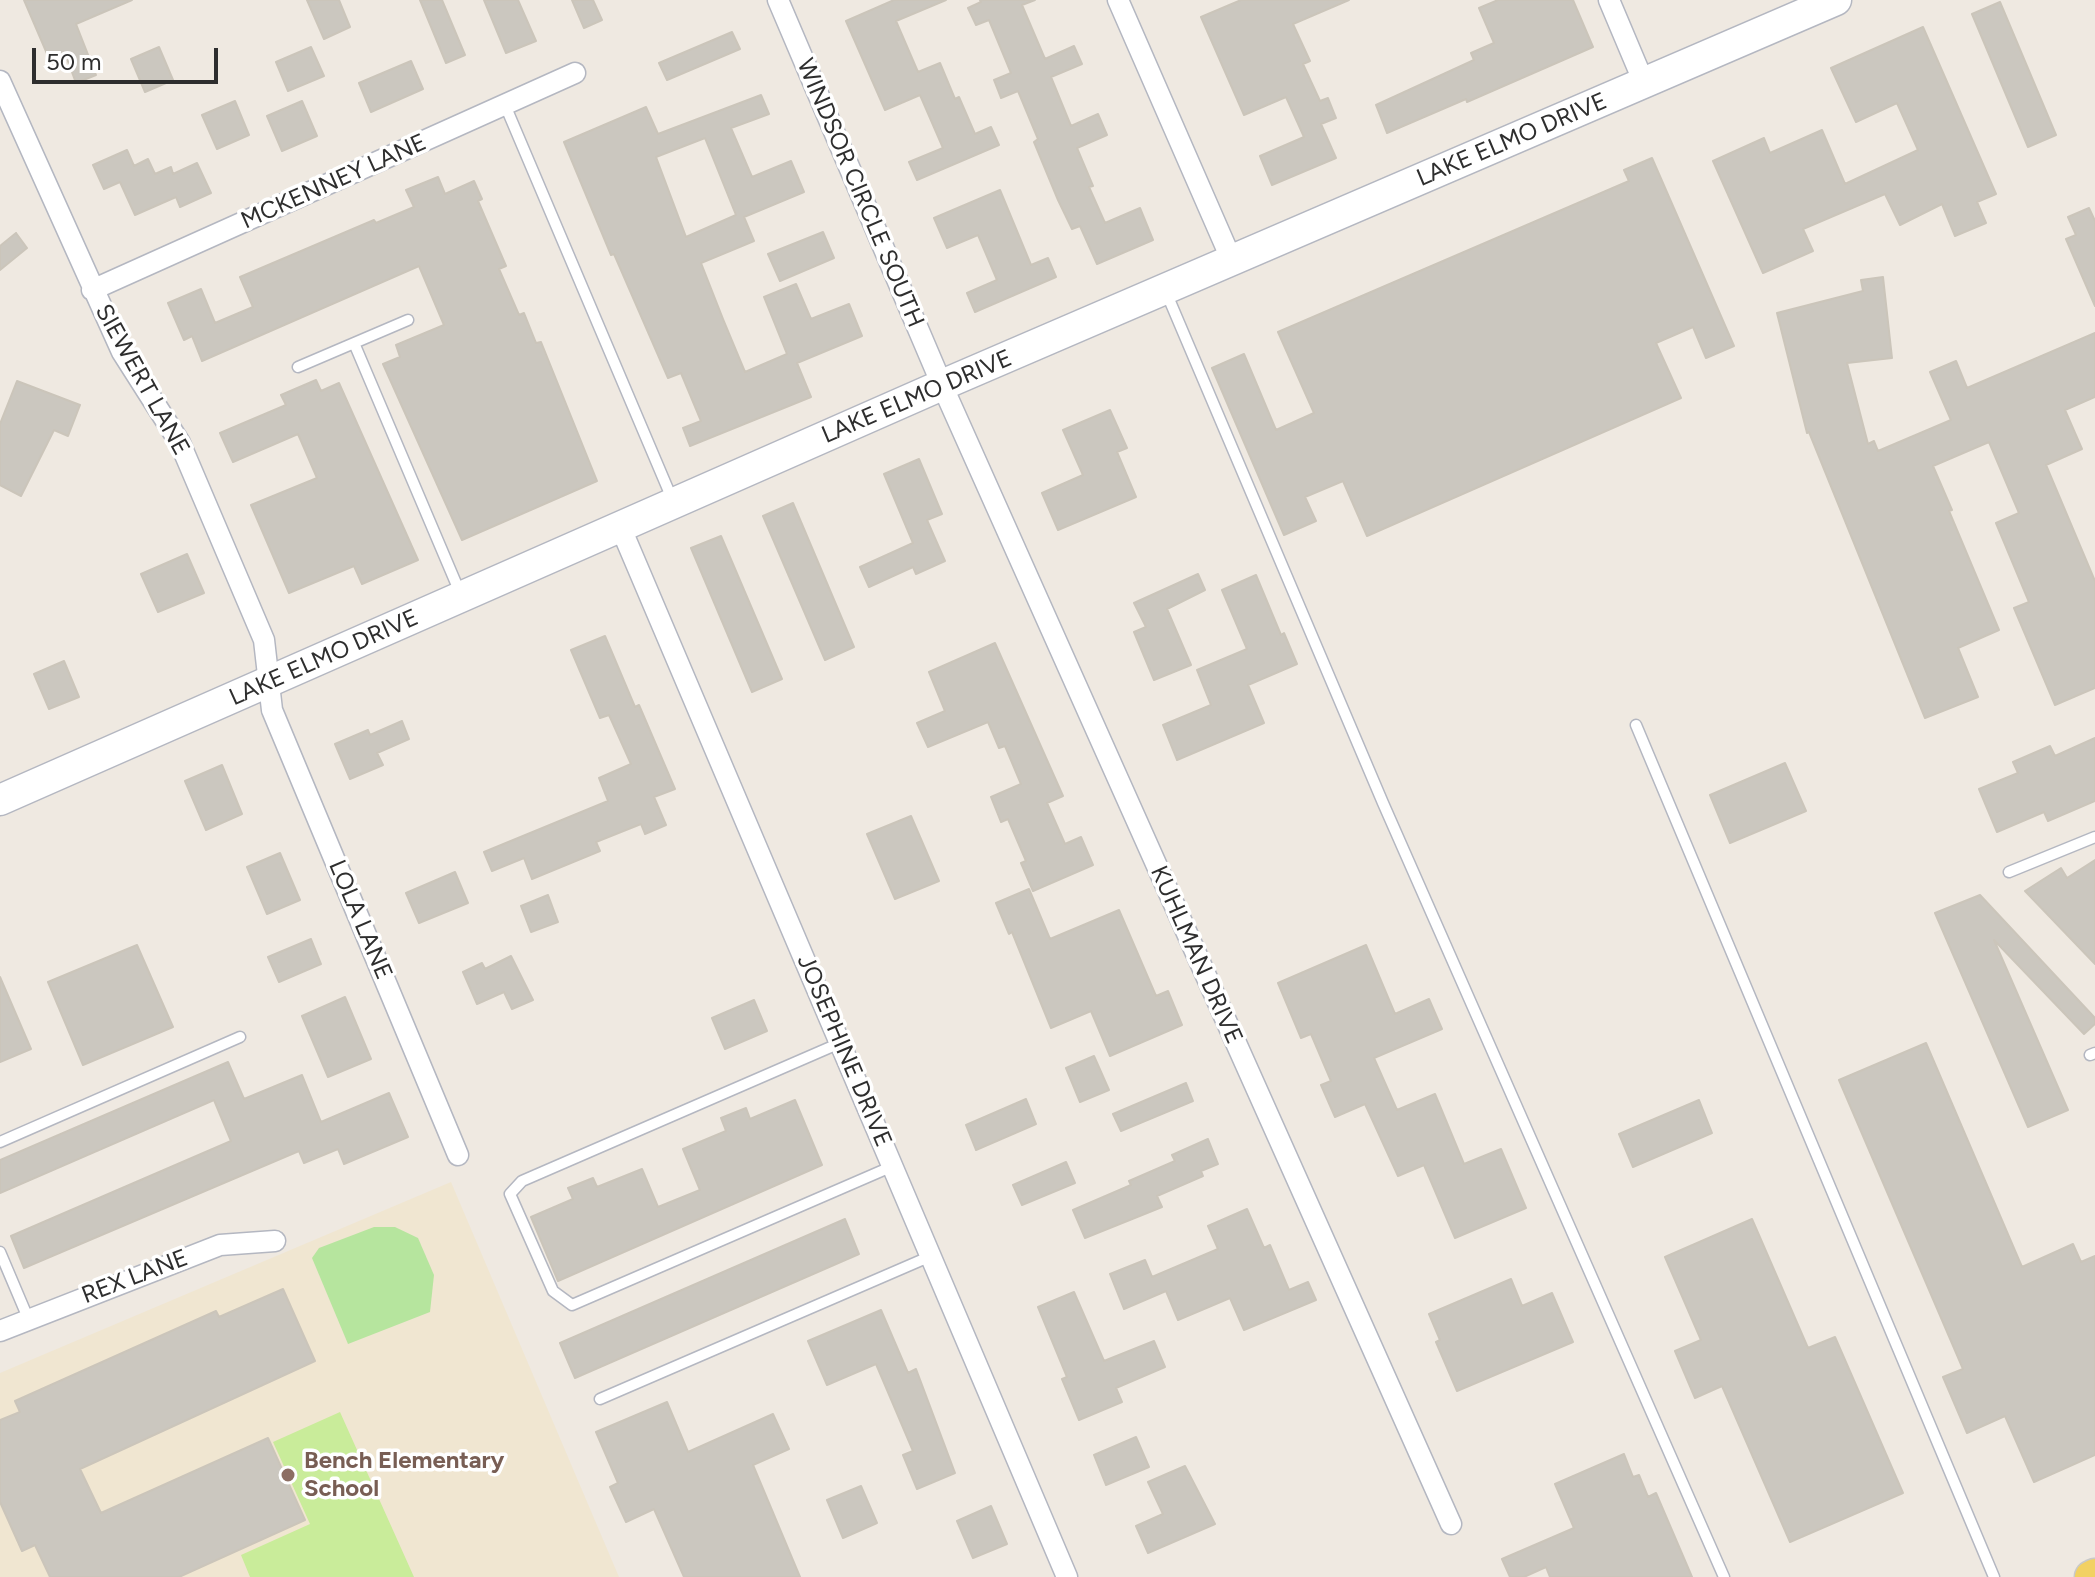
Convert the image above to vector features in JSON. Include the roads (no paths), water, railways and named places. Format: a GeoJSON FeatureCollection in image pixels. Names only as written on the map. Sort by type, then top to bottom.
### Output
{"type":"FeatureCollection","features":[{"type":"Feature","properties":{"kind":"main road","name":"LAKE ELMO DRIVE"},"geometry":{"type":"LineString","coordinates":[[0,800],[942,385],[1836,0]]}},
{"type":"Feature","properties":{"kind":"street","name":"WINDSOR CIRCLE SOUTH"},"geometry":{"type":"LineString","coordinates":[[778,0],[942,385]]}},
{"type":"Feature","properties":{"kind":"street"},"geometry":{"type":"LineString","coordinates":[[1118,0],[1232,261]]}},
{"type":"Feature","properties":{"kind":"street"},"geometry":{"type":"LineString","coordinates":[[1609,0],[1644,83]]}},
{"type":"Feature","properties":{"kind":"street","name":"MCKENNEY LANE"},"geometry":{"type":"LineString","coordinates":[[92,290],[575,73]]}},
{"type":"Feature","properties":{"kind":"street","name":"SIEWERT LANE"},"geometry":{"type":"LineString","coordinates":[[0,81],[122,352],[180,443],[264,640],[267,683]]}},
{"type":"Feature","properties":{"kind":"street","name":"KUHLMAN DRIVE"},"geometry":{"type":"LineString","coordinates":[[942,385],[1451,1524]]}},
{"type":"Feature","properties":{"kind":"street","name":"JOSEPHINE DRIVE"},"geometry":{"type":"LineString","coordinates":[[620,526],[1067,1577]]}},
{"type":"Feature","properties":{"kind":"street","name":"LOLA LANE"},"geometry":{"type":"LineString","coordinates":[[267,683],[272,710],[458,1155]]}},
{"type":"Feature","properties":{"kind":"street","name":"REX LANE"},"geometry":{"type":"LineString","coordinates":[[0,1331],[220,1245],[275,1241]]}},
{"type":"Feature","properties":{"kind":"lane"},"geometry":{"type":"LineString","coordinates":[[505,105],[674,503]]}},
{"type":"Feature","properties":{"kind":"lane"},"geometry":{"type":"LineString","coordinates":[[1165,290],[1383,803],[1724,1577]]}},
{"type":"Feature","properties":{"kind":"lane"},"geometry":{"type":"LineString","coordinates":[[298,367],[408,320]]}},
{"type":"Feature","properties":{"kind":"lane"},"geometry":{"type":"LineString","coordinates":[[354,343],[462,597]]}},
{"type":"Feature","properties":{"kind":"lane"},"geometry":{"type":"LineString","coordinates":[[1636,725],[1994,1577]]}},
{"type":"Feature","properties":{"kind":"lane"},"geometry":{"type":"LineString","coordinates":[[2009,872],[2095,837]]}},
{"type":"Feature","properties":{"kind":"lane"},"geometry":{"type":"LineString","coordinates":[[0,1142],[240,1037]]}},
{"type":"Feature","properties":{"kind":"lane"},"geometry":{"type":"LineString","coordinates":[[840,1043],[522,1181],[510,1194],[553,1291],[572,1305],[893,1166]]}},
{"type":"Feature","properties":{"kind":"lane"},"geometry":{"type":"LineString","coordinates":[[0,1252],[28,1318]]}},
{"type":"Feature","properties":{"kind":"lane"},"geometry":{"type":"LineString","coordinates":[[600,1399],[931,1256]]}},
{"type":"Feature","properties":{"kind":"place","name":"Bench Elementary School"},"geometry":{"type":"Point","coordinates":[288,1475]}}]}
